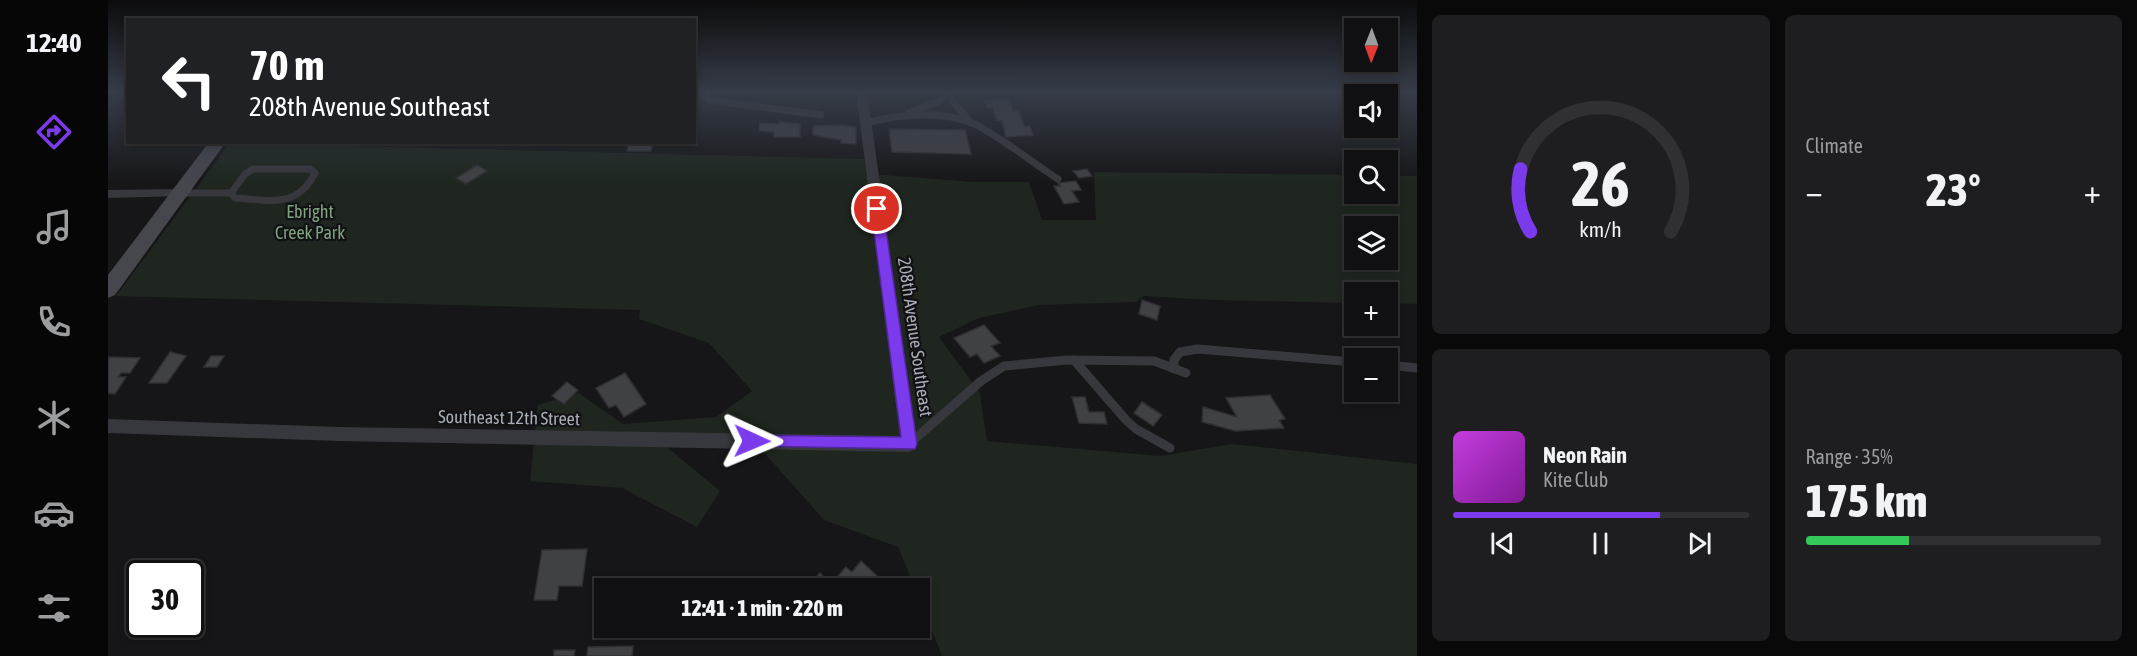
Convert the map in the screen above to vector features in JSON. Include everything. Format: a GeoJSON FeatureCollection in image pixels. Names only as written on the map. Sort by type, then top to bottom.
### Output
{"type":"FeatureCollection","features":[{"type":"Feature","properties":{"kind":"street","name":"208th Avenue Southeast"},"geometry":{"type":"LineString","coordinates":[[866,123],[909,444]]}},
{"type":"Feature","properties":{"kind":"street"},"geometry":{"type":"LineString","coordinates":[[108,290],[217,144]]}},
{"type":"Feature","properties":{"kind":"street"},"geometry":{"type":"LineString","coordinates":[[108,194],[180,193]]}},
{"type":"Feature","properties":{"kind":"street","name":"Southeast 12th Street"},"geometry":{"type":"LineString","coordinates":[[108,426],[339,434],[909,444]]}},
{"type":"Feature","properties":{"kind":"lane"},"geometry":{"type":"LineString","coordinates":[[971,123],[1058,179]]}},
{"type":"Feature","properties":{"kind":"lane"},"geometry":{"type":"LineString","coordinates":[[180,193],[231,194],[235,198],[297,198],[303,193],[315,173],[310,169],[253,168],[245,174],[231,194]]}},
{"type":"Feature","properties":{"kind":"lane"},"geometry":{"type":"LineString","coordinates":[[1174,369],[1174,360],[1180,352],[1198,349],[1344,361]]}},
{"type":"Feature","properties":{"kind":"lane"},"geometry":{"type":"LineString","coordinates":[[909,444],[981,381],[1004,366],[1074,360],[1154,361],[1186,373]]}},
{"type":"Feature","properties":{"kind":"lane"},"geometry":{"type":"LineString","coordinates":[[1074,360],[1126,420],[1136,429],[1170,448]]}},
{"type":"Feature","properties":{"kind":"lane"},"geometry":{"type":"LineString","coordinates":[[1398,366],[1417,368]]}},
{"type":"Feature","properties":{"kind":"green space","name":"Ebright Creek Park"},"geometry":{"type":"Polygon","coordinates":[[[229,144],[864,159],[867,177],[885,175],[971,182],[1029,182],[1042,220],[1096,220],[1094,172],[1344,175],[1344,204],[1398,204],[1398,176],[1417,176],[1417,304],[1398,303],[1398,282],[1344,282],[1344,303],[1143,296],[1136,302],[1039,305],[979,318],[939,337],[980,393],[987,441],[1160,456],[1232,444],[1417,464],[1417,656],[942,656],[930,625],[930,578],[911,578],[898,547],[824,520],[761,449],[667,447],[720,491],[697,527],[622,488],[530,481],[538,405],[579,393],[623,424],[716,417],[752,391],[709,343],[639,319],[640,310],[116,296],[229,144]]]}},
{"type":"Feature","properties":{"kind":"building"},"geometry":{"type":"Polygon","coordinates":[[[760,123],[800,124],[800,137],[774,137],[774,132],[759,131],[760,123]]]}},
{"type":"Feature","properties":{"kind":"building"},"geometry":{"type":"Polygon","coordinates":[[[1003,123],[1023,123],[1024,126],[1030,126],[1033,135],[1006,137],[1003,123]]]}},
{"type":"Feature","properties":{"kind":"building"},"geometry":{"type":"Polygon","coordinates":[[[813,126],[856,127],[856,144],[841,143],[841,140],[813,135],[813,126]]]}},
{"type":"Feature","properties":{"kind":"building"},"geometry":{"type":"Polygon","coordinates":[[[889,129],[965,130],[971,154],[892,152],[889,129]]]}},
{"type":"Feature","properties":{"kind":"building"},"geometry":{"type":"Polygon","coordinates":[[[629,144],[653,144],[651,151],[627,151],[629,144]]]}},
{"type":"Feature","properties":{"kind":"building"},"geometry":{"type":"Polygon","coordinates":[[[477,165],[487,171],[466,184],[456,178],[477,165]]]}},
{"type":"Feature","properties":{"kind":"building"},"geometry":{"type":"Polygon","coordinates":[[[1087,169],[1092,176],[1079,178],[1073,171],[1087,169]]]}},
{"type":"Feature","properties":{"kind":"building"},"geometry":{"type":"Polygon","coordinates":[[[1076,181],[1081,190],[1072,191],[1079,202],[1064,204],[1054,186],[1060,186],[1058,183],[1076,181]]]}},
{"type":"Feature","properties":{"kind":"building"},"geometry":{"type":"Polygon","coordinates":[[[1142,300],[1160,306],[1157,320],[1139,314],[1142,300]]]}},
{"type":"Feature","properties":{"kind":"building"},"geometry":{"type":"Polygon","coordinates":[[[984,325],[1000,343],[991,346],[1000,356],[984,363],[977,354],[970,357],[954,338],[984,325]]]}},
{"type":"Feature","properties":{"kind":"building"},"geometry":{"type":"Polygon","coordinates":[[[170,352],[186,356],[167,383],[149,383],[170,352]]]}},
{"type":"Feature","properties":{"kind":"building"},"geometry":{"type":"Polygon","coordinates":[[[211,356],[224,356],[217,367],[204,367],[211,356]]]}},
{"type":"Feature","properties":{"kind":"building"},"geometry":{"type":"Polygon","coordinates":[[[108,357],[140,358],[130,373],[121,373],[118,377],[126,377],[115,394],[108,393],[108,357]]]}},
{"type":"Feature","properties":{"kind":"building"},"geometry":{"type":"Polygon","coordinates":[[[625,373],[646,404],[624,417],[616,405],[609,408],[596,388],[625,373]]]}},
{"type":"Feature","properties":{"kind":"building"},"geometry":{"type":"Polygon","coordinates":[[[567,382],[578,390],[564,404],[552,396],[567,382]]]}},
{"type":"Feature","properties":{"kind":"building"},"geometry":{"type":"Polygon","coordinates":[[[1270,395],[1285,419],[1279,420],[1284,428],[1236,431],[1202,422],[1203,407],[1237,417],[1226,398],[1270,395]]]}},
{"type":"Feature","properties":{"kind":"building"},"geometry":{"type":"Polygon","coordinates":[[[1072,397],[1085,397],[1089,412],[1104,412],[1107,424],[1079,423],[1072,397]]]}},
{"type":"Feature","properties":{"kind":"building"},"geometry":{"type":"Polygon","coordinates":[[[1142,402],[1162,415],[1153,426],[1134,413],[1142,402]]]}},
{"type":"Feature","properties":{"kind":"building"},"geometry":{"type":"Polygon","coordinates":[[[587,549],[582,586],[559,586],[557,600],[534,600],[542,550],[587,549]]]}},
{"type":"Feature","properties":{"kind":"building"},"geometry":{"type":"Polygon","coordinates":[[[861,561],[879,578],[836,578],[846,567],[852,572],[861,561]]]}},
{"type":"Feature","properties":{"kind":"building"},"geometry":{"type":"Polygon","coordinates":[[[820,573],[825,578],[815,578],[820,573]]]}},
{"type":"Feature","properties":{"kind":"building"},"geometry":{"type":"Polygon","coordinates":[[[633,646],[632,656],[587,656],[588,647],[633,646]]]}},
{"type":"Feature","properties":{"kind":"building"},"geometry":{"type":"Polygon","coordinates":[[[554,650],[575,650],[574,656],[554,656],[554,650]]]}},
{"type":"Feature","properties":{"kind":"route"},"geometry":{"type":"LineString","coordinates":[[752,441],[909,444],[877,209]]}}]}
